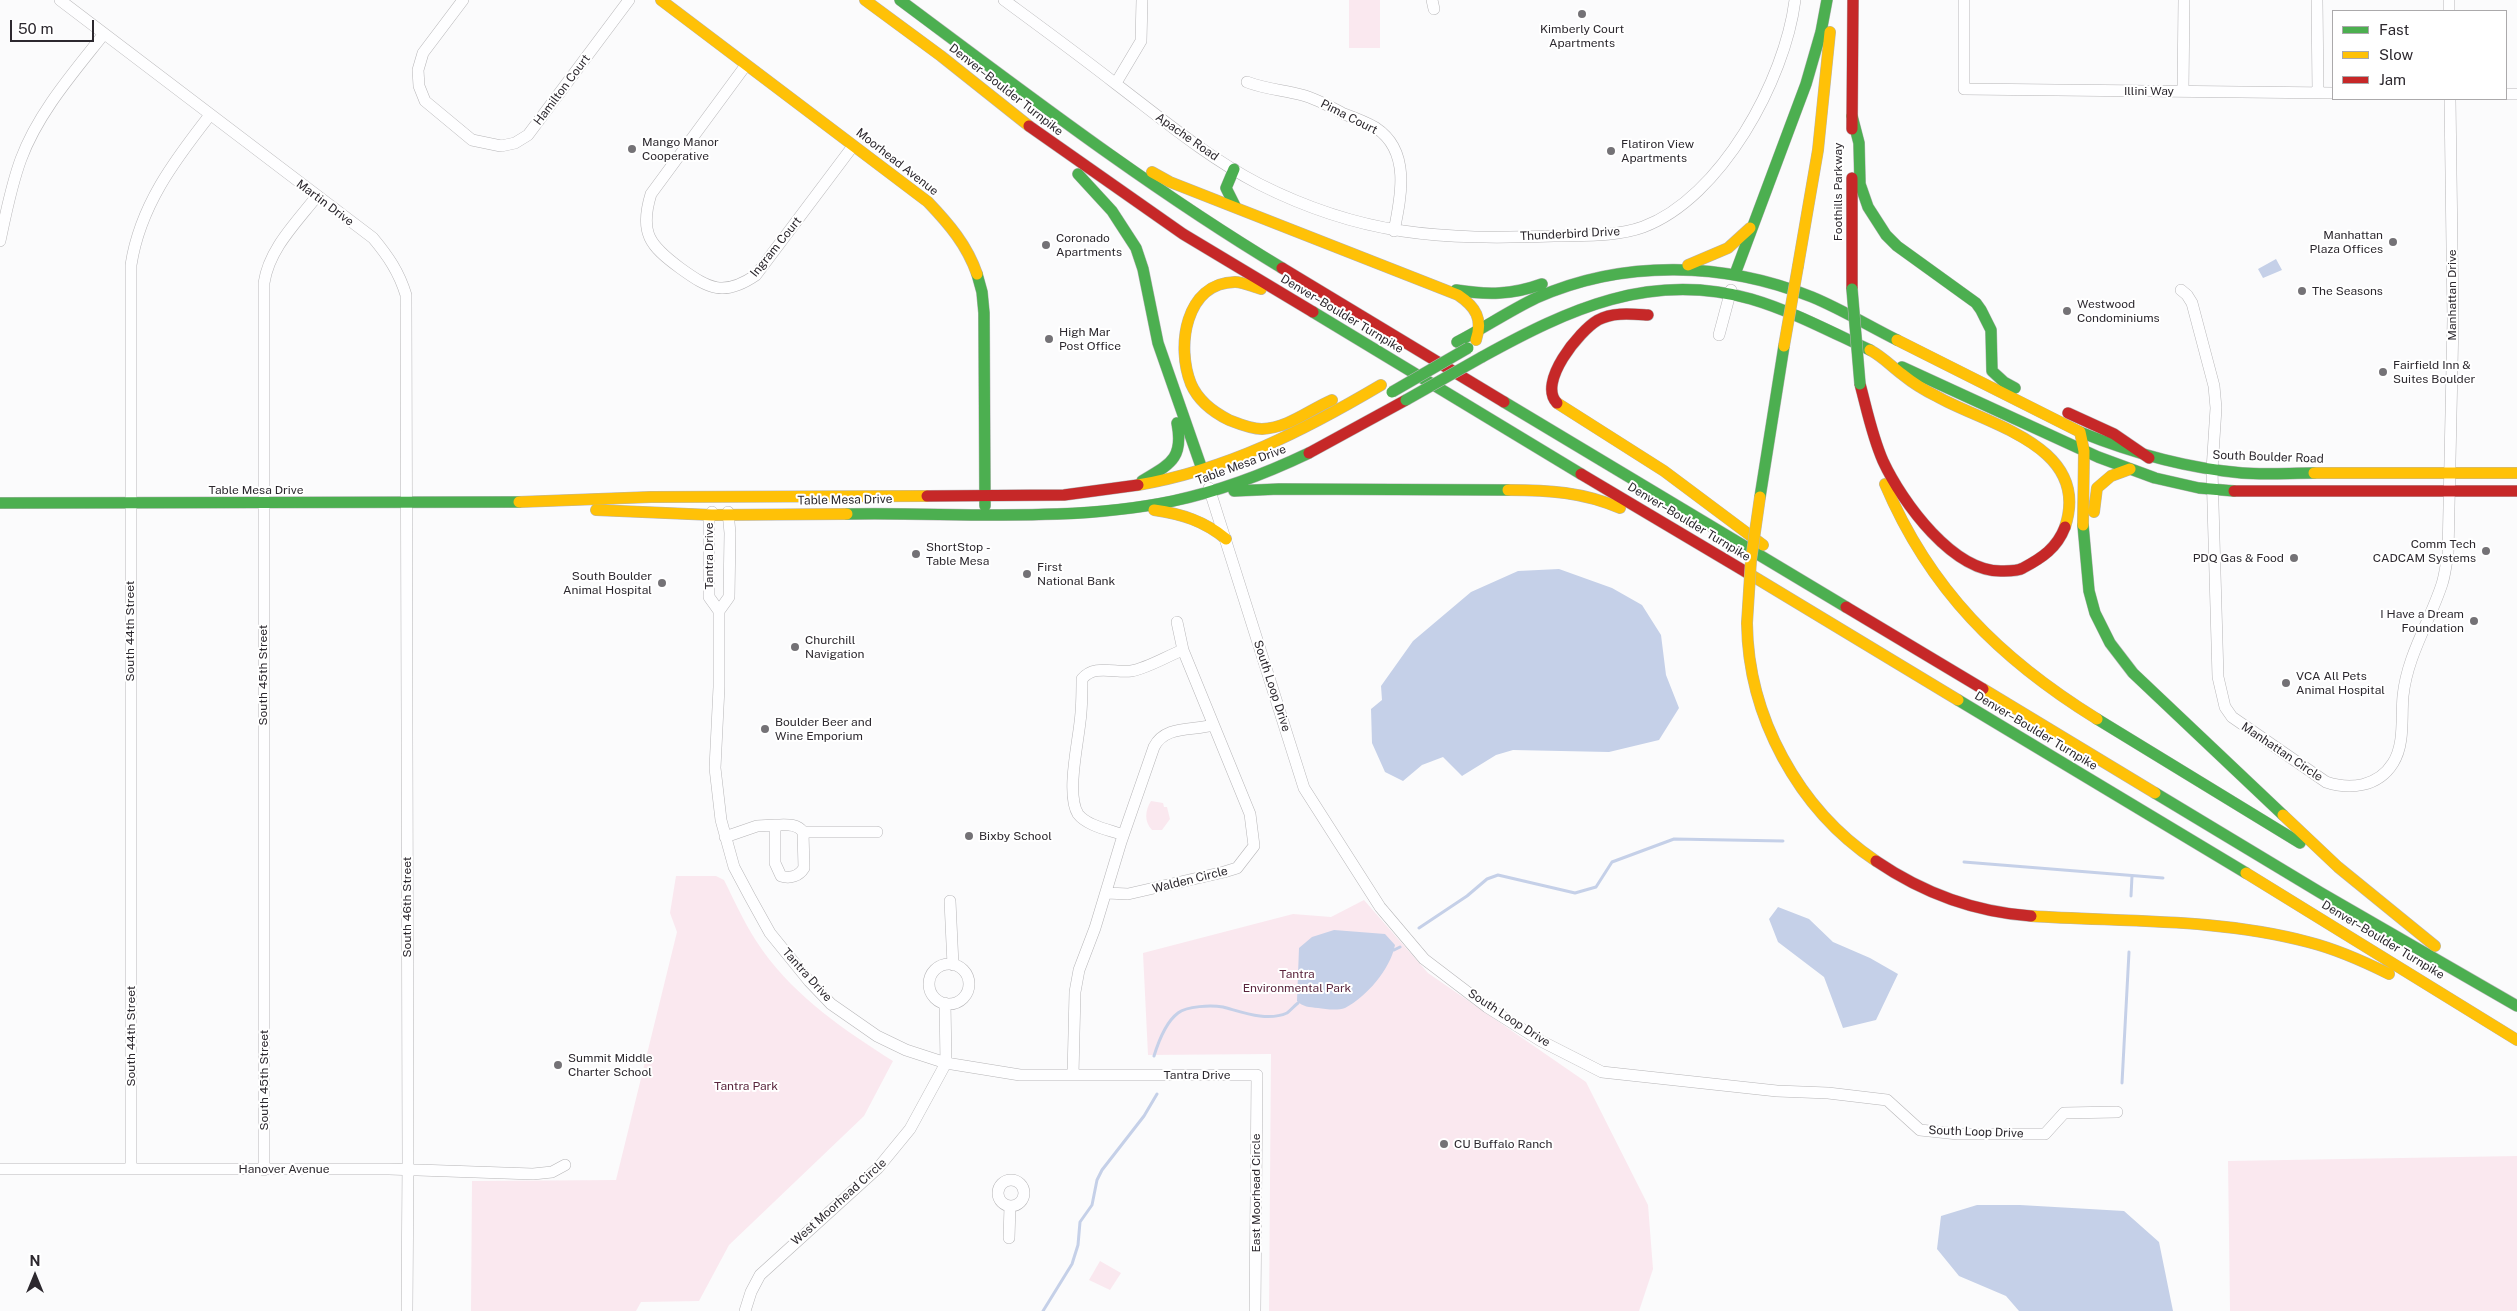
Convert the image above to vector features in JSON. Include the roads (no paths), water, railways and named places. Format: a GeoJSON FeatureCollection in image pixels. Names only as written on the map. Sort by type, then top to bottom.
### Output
{"type":"FeatureCollection","features":[{"type":"Feature","properties":{"kind":"main road","name":"Moorhead Avenue"},"geometry":{"type":"LineString","coordinates":[[661,0],[928,202],[951,226],[964,245],[976,271],[984,313],[985,513]]}},
{"type":"Feature","properties":{"kind":"main road","name":"Denver–Boulder Turnpike"},"geometry":{"type":"LineString","coordinates":[[865,0],[941,56],[1040,135],[1183,234],[2374,950],[2517,1040]]}},
{"type":"Feature","properties":{"kind":"main road","name":"Denver–Boulder Turnpike"},"geometry":{"type":"LineString","coordinates":[[900,0],[1076,131],[1176,201],[1269,260],[2321,892],[2517,1006]]}},
{"type":"Feature","properties":{"kind":"main road"},"geometry":{"type":"LineString","coordinates":[[1786,133],[1803,69],[1815,0]]}},
{"type":"Feature","properties":{"kind":"main road"},"geometry":{"type":"LineString","coordinates":[[1735,274],[1786,133],[1806,84],[1821,32],[1827,0]]}},
{"type":"Feature","properties":{"kind":"main road"},"geometry":{"type":"LineString","coordinates":[[1831,0],[1827,72],[1818,150],[1760,497],[1751,560],[1747,623],[1748,661],[1752,683],[1764,720],[1783,760],[1812,800],[1844,835],[1873,860],[1912,884],[1950,901],[2012,915],[2229,928],[2280,934],[2310,941],[2367,962],[2460,1014],[2517,1040]]}},
{"type":"Feature","properties":{"kind":"main road","name":"Foothills Parkway"},"geometry":{"type":"LineString","coordinates":[[1853,0],[1852,289],[1860,384]]}},
{"type":"Feature","properties":{"kind":"main road"},"geometry":{"type":"LineString","coordinates":[[1852,116],[1859,143],[1860,184],[1868,207],[1886,235],[1897,246],[1976,303],[1984,312],[1992,333],[1989,362],[1992,371],[2005,383],[2114,434],[2149,458]]}},
{"type":"Feature","properties":{"kind":"main road"},"geometry":{"type":"LineString","coordinates":[[1076,131],[1100,140],[1170,182],[1444,288],[1470,302],[1480,318],[1480,330]]}},
{"type":"Feature","properties":{"kind":"main road"},"geometry":{"type":"LineString","coordinates":[[1040,135],[1062,161],[1096,192],[1112,211],[1136,248],[1143,269],[1158,342],[1203,472]]}},
{"type":"Feature","properties":{"kind":"main road"},"geometry":{"type":"LineString","coordinates":[[1234,169],[1226,188],[1235,206]]}},
{"type":"Feature","properties":{"kind":"main road"},"geometry":{"type":"LineString","coordinates":[[1682,268],[1722,252],[1737,242],[1752,225]]}},
{"type":"Feature","properties":{"kind":"main road","name":"Table Mesa Drive"},"geometry":{"type":"LineString","coordinates":[[0,503],[406,503],[618,498],[721,499],[1064,495],[1132,488],[1203,472],[1275,444],[1371,401],[1381,385],[1463,345],[1480,330],[1538,298],[1565,287],[1617,274],[1682,268],[1735,274],[1790,288],[1843,312]]}},
{"type":"Feature","properties":{"kind":"main road"},"geometry":{"type":"LineString","coordinates":[[1444,288],[1500,296],[1529,289],[1576,272],[1595,270],[1617,274]]}},
{"type":"Feature","properties":{"kind":"main road"},"geometry":{"type":"LineString","coordinates":[[1292,300],[1237,282],[1215,287],[1200,299],[1188,319],[1183,346],[1188,374],[1200,399],[1223,417],[1249,427],[1262,429],[1287,422],[1337,398],[1371,401]]}},
{"type":"Feature","properties":{"kind":"main road","name":"Table Mesa Drive"},"geometry":{"type":"LineString","coordinates":[[512,502],[639,513],[709,516],[1086,512],[1135,508],[1210,492],[1299,459],[1561,314],[1611,298],[1638,292],[1674,289],[1729,294],[1766,304],[1842,337],[1886,359]]}},
{"type":"Feature","properties":{"kind":"main road"},"geometry":{"type":"LineString","coordinates":[[1611,298],[1648,315],[1628,314],[1604,317],[1585,330],[1566,356],[1552,382],[1551,390],[1555,402],[1648,458],[1837,602]]}},
{"type":"Feature","properties":{"kind":"main road","name":"South Boulder Road"},"geometry":{"type":"LineString","coordinates":[[1843,312],[2080,432],[2149,458],[2212,470],[2244,473],[2517,473]]}},
{"type":"Feature","properties":{"kind":"main road"},"geometry":{"type":"LineString","coordinates":[[1344,435],[1371,401],[1392,392],[1463,345]]}},
{"type":"Feature","properties":{"kind":"main road"},"geometry":{"type":"LineString","coordinates":[[1860,384],[1883,460],[1897,486],[1934,534],[1948,547],[1972,566],[1997,572],[2018,570],[2032,565],[2049,553],[2063,532],[2068,512],[2065,483],[2052,459],[2041,448],[2026,439],[1912,382],[1886,359]]}},
{"type":"Feature","properties":{"kind":"main road"},"geometry":{"type":"LineString","coordinates":[[1886,359],[2084,452],[2176,484],[2214,491],[2251,493],[2517,491]]}},
{"type":"Feature","properties":{"kind":"main road"},"geometry":{"type":"LineString","coordinates":[[1132,488],[1174,460],[1180,452],[1181,444],[1172,406],[1172,384]]}},
{"type":"Feature","properties":{"kind":"main road"},"geometry":{"type":"LineString","coordinates":[[1860,384],[1870,443],[1898,512],[1931,568],[1962,609],[1984,633],[2021,667],[2058,695],[2338,867]]}},
{"type":"Feature","properties":{"kind":"main road"},"geometry":{"type":"LineString","coordinates":[[2080,432],[2084,452],[2085,563],[2091,600],[2104,632],[2133,673],[2338,867],[2433,945],[2517,1002]]}},
{"type":"Feature","properties":{"kind":"main road"},"geometry":{"type":"LineString","coordinates":[[2085,563],[2093,535],[2094,498],[2097,488],[2111,476],[2130,469]]}},
{"type":"Feature","properties":{"kind":"main road"},"geometry":{"type":"LineString","coordinates":[[1210,492],[1279,489],[1557,490],[1600,499],[1699,544]]}},
{"type":"Feature","properties":{"kind":"main road"},"geometry":{"type":"LineString","coordinates":[[1279,489],[1320,501]]}},
{"type":"Feature","properties":{"kind":"main road"},"geometry":{"type":"LineString","coordinates":[[1436,502],[1494,490]]}},
{"type":"Feature","properties":{"kind":"main road"},"geometry":{"type":"LineString","coordinates":[[1135,508],[1194,517],[1212,527],[1226,540]]}},
{"type":"Feature","properties":{"kind":"street","name":"Martin Drive"},"geometry":{"type":"LineString","coordinates":[[60,0],[103,35],[373,238],[388,256],[400,277],[406,295],[406,503]]}},
{"type":"Feature","properties":{"kind":"street","name":"Hamilton Court"},"geometry":{"type":"LineString","coordinates":[[463,0],[424,53],[418,70],[419,86],[427,105],[472,140],[501,146],[515,143],[528,135],[629,0]]}},
{"type":"Feature","properties":{"kind":"street","name":"Apache Road"},"geometry":{"type":"LineString","coordinates":[[1004,0],[1172,127],[1257,183],[1307,206],[1355,222],[1394,231]]}},
{"type":"Feature","properties":{"kind":"street"},"geometry":{"type":"LineString","coordinates":[[1116,84],[1141,41],[1142,0]]}},
{"type":"Feature","properties":{"kind":"street","name":"Thunderbird Drive"},"geometry":{"type":"LineString","coordinates":[[1394,231],[1441,237],[1488,238],[1617,234],[1642,227],[1665,216],[1686,201],[1709,178],[1734,147],[1761,106],[1785,47],[1795,0]]}},
{"type":"Feature","properties":{"kind":"street","name":"Illini Way"},"geometry":{"type":"LineString","coordinates":[[1964,0],[1964,90],[2332,93]]}},
{"type":"Feature","properties":{"kind":"street"},"geometry":{"type":"LineString","coordinates":[[2183,91],[2184,0]]}},
{"type":"Feature","properties":{"kind":"street"},"geometry":{"type":"LineString","coordinates":[[2317,0],[2318,92]]}},
{"type":"Feature","properties":{"kind":"street"},"geometry":{"type":"LineString","coordinates":[[0,241],[8,202],[21,159],[31,137],[59,92],[103,35]]}},
{"type":"Feature","properties":{"kind":"street","name":"Ingram Court"},"geometry":{"type":"LineString","coordinates":[[746,65],[651,194],[646,210],[647,227],[652,244],[665,257],[703,285],[720,288],[745,283],[756,275],[854,146]]}},
{"type":"Feature","properties":{"kind":"street","name":"Pima Court"},"geometry":{"type":"LineString","coordinates":[[1247,82],[1263,88],[1282,90],[1305,96],[1379,130],[1391,144],[1399,161],[1402,179],[1394,231]]}},
{"type":"Feature","properties":{"kind":"street","name":"Manhattan Drive"},"geometry":{"type":"LineString","coordinates":[[2450,100],[2453,320],[2450,491]]}},
{"type":"Feature","properties":{"kind":"street","name":"South 44th Street"},"geometry":{"type":"LineString","coordinates":[[131,1168],[130,502],[132,256],[142,220],[158,186],[178,156],[210,115]]}},
{"type":"Feature","properties":{"kind":"street","name":"South 45th Street"},"geometry":{"type":"LineString","coordinates":[[264,1170],[264,282],[266,270],[273,254],[316,196]]}},
{"type":"Feature","properties":{"kind":"street"},"geometry":{"type":"LineString","coordinates":[[1719,335],[1735,274]]}},
{"type":"Feature","properties":{"kind":"street","name":"Manhattan Circle"},"geometry":{"type":"LineString","coordinates":[[2181,290],[2187,295],[2192,304],[2214,386],[2216,408],[2212,470],[2218,677],[2225,707],[2242,726],[2326,782],[2339,786],[2354,787],[2370,783],[2385,773],[2394,762],[2400,746],[2403,693],[2412,657],[2442,584],[2448,554],[2450,491]]}},
{"type":"Feature","properties":{"kind":"street","name":"South Loop Drive"},"geometry":{"type":"LineString","coordinates":[[1203,472],[1304,788],[1380,908],[1424,959],[1488,1006],[1541,1042],[1602,1072],[1777,1091],[1828,1093],[1887,1100],[1920,1130],[1958,1134],[2045,1134],[2064,1113],[2117,1112]]}},
{"type":"Feature","properties":{"kind":"street","name":"Tantra Drive"},"geometry":{"type":"LineString","coordinates":[[719,611],[708,597],[709,516],[721,499],[730,516],[729,597],[719,611],[719,687],[715,768],[725,837],[734,867],[770,932],[809,981],[831,1004],[877,1036],[906,1050],[946,1063],[1020,1075],[1257,1075]]}},
{"type":"Feature","properties":{"kind":"street","name":"South 46th Street"},"geometry":{"type":"LineString","coordinates":[[406,503],[407,1311]]}},
{"type":"Feature","properties":{"kind":"street","name":"Walden Circle"},"geometry":{"type":"LineString","coordinates":[[1107,893],[1128,894],[1237,868],[1254,846],[1250,814],[1183,650],[1177,622]]}},
{"type":"Feature","properties":{"kind":"street"},"geometry":{"type":"LineString","coordinates":[[1124,835],[1089,822],[1078,814],[1075,801],[1074,756],[1080,724],[1082,679],[1087,673],[1094,670],[1132,670],[1183,650]]}},
{"type":"Feature","properties":{"kind":"street"},"geometry":{"type":"LineString","coordinates":[[1073,1075],[1075,992],[1082,959],[1107,893],[1124,835],[1158,740],[1168,733],[1213,725]]}},
{"type":"Feature","properties":{"kind":"street"},"geometry":{"type":"LineString","coordinates":[[725,837],[757,826],[775,825],[790,825],[800,828],[803,832],[803,870],[794,877],[783,877],[775,863],[775,825]]}},
{"type":"Feature","properties":{"kind":"street"},"geometry":{"type":"LineString","coordinates":[[803,832],[877,832]]}},
{"type":"Feature","properties":{"kind":"street"},"geometry":{"type":"LineString","coordinates":[[950,902],[952,965]]}},
{"type":"Feature","properties":{"kind":"street"},"geometry":{"type":"LineString","coordinates":[[952,965],[961,968],[967,975],[969,988],[965,996],[958,1002],[945,1003],[932,994],[931,978],[937,968],[952,965]]}},
{"type":"Feature","properties":{"kind":"street"},"geometry":{"type":"LineString","coordinates":[[945,1003],[946,1063]]}},
{"type":"Feature","properties":{"kind":"street","name":"West Moorhead Circle"},"geometry":{"type":"LineString","coordinates":[[746,1311],[751,1292],[760,1276],[892,1153],[910,1129],[946,1063]]}},
{"type":"Feature","properties":{"kind":"street","name":"East Moorhead Circle"},"geometry":{"type":"LineString","coordinates":[[1255,1311],[1257,1075]]}},
{"type":"Feature","properties":{"kind":"street","name":"Hanover Avenue"},"geometry":{"type":"LineString","coordinates":[[0,1169],[408,1170],[533,1174],[552,1172],[565,1165]]}},
{"type":"Feature","properties":{"kind":"street"},"geometry":{"type":"LineString","coordinates":[[1010,1206],[1010,1238]]}},
{"type":"Feature","properties":{"kind":"water"},"geometry":{"type":"Polygon","coordinates":[[[2276,259],[2282,270],[2263,278],[2258,269],[2276,259]]]}},
{"type":"Feature","properties":{"kind":"water"},"geometry":{"type":"Polygon","coordinates":[[[1559,569],[1612,588],[1642,605],[1661,635],[1666,675],[1679,708],[1659,740],[1609,752],[1513,750],[1496,755],[1462,776],[1443,757],[1422,765],[1403,781],[1385,772],[1372,743],[1371,709],[1382,700],[1381,686],[1413,641],[1471,592],[1518,571],[1559,569]]]}},
{"type":"Feature","properties":{"kind":"water"},"geometry":{"type":"Polygon","coordinates":[[[1778,907],[1809,919],[1833,942],[1870,958],[1898,974],[1876,1020],[1843,1028],[1824,977],[1778,942],[1769,919],[1778,907]]]}},
{"type":"Feature","properties":{"kind":"water"},"geometry":{"type":"Polygon","coordinates":[[[1334,930],[1385,934],[1395,945],[1383,973],[1369,990],[1353,1003],[1345,1008],[1338,1009],[1304,1006],[1297,1001],[1299,948],[1312,937],[1334,930]]]}},
{"type":"Feature","properties":{"kind":"water"},"geometry":{"type":"Polygon","coordinates":[[[1977,1205],[2020,1205],[2124,1211],[2159,1242],[2173,1311],[2019,1311],[2006,1296],[1959,1276],[1937,1249],[1941,1216],[1977,1205]]]}},
{"type":"Feature","properties":{"kind":"waterway"},"geometry":{"type":"LineString","coordinates":[[1419,928],[1467,896],[1487,879],[1498,875],[1575,893],[1596,887],[1612,862],[1674,839],[1783,841]]}},
{"type":"Feature","properties":{"kind":"waterway"},"geometry":{"type":"LineString","coordinates":[[1964,862],[2163,878]]}},
{"type":"Feature","properties":{"kind":"waterway"},"geometry":{"type":"LineString","coordinates":[[2131,896],[2132,876]]}},
{"type":"Feature","properties":{"kind":"waterway"},"geometry":{"type":"LineString","coordinates":[[1394,950],[1400,947]]}},
{"type":"Feature","properties":{"kind":"waterway"},"geometry":{"type":"LineString","coordinates":[[2122,1083],[2129,952]]}},
{"type":"Feature","properties":{"kind":"waterway"},"geometry":{"type":"LineString","coordinates":[[1154,1056],[1166,1027],[1178,1013],[1187,1009],[1218,1006],[1271,1017],[1287,1013],[1298,1003]]}},
{"type":"Feature","properties":{"kind":"waterway"},"geometry":{"type":"LineString","coordinates":[[1043,1311],[1072,1264],[1078,1245],[1080,1222],[1092,1205],[1097,1180],[1102,1170],[1144,1116],[1157,1094]]}},
{"type":"Feature","properties":{"kind":"place","name":"Kimberly Court Apartments"},"geometry":{"type":"Point","coordinates":[1582,14]}},
{"type":"Feature","properties":{"kind":"place","name":"Mango Manor Cooperative"},"geometry":{"type":"Point","coordinates":[632,149]}},
{"type":"Feature","properties":{"kind":"place","name":"Flatiron View Apartments"},"geometry":{"type":"Point","coordinates":[1611,151]}},
{"type":"Feature","properties":{"kind":"place","name":"Manhattan Plaza Offices"},"geometry":{"type":"Point","coordinates":[2393,242]}},
{"type":"Feature","properties":{"kind":"place","name":"Coronado Apartments"},"geometry":{"type":"Point","coordinates":[1046,245]}},
{"type":"Feature","properties":{"kind":"place","name":"The Seasons"},"geometry":{"type":"Point","coordinates":[2302,291]}},
{"type":"Feature","properties":{"kind":"place","name":"Westwood Condominiums"},"geometry":{"type":"Point","coordinates":[2067,311]}},
{"type":"Feature","properties":{"kind":"place","name":"High Mar Post Office"},"geometry":{"type":"Point","coordinates":[1049,339]}},
{"type":"Feature","properties":{"kind":"place","name":"Fairfield Inn & Suites Boulder"},"geometry":{"type":"Point","coordinates":[2383,372]}},
{"type":"Feature","properties":{"kind":"place","name":"Comm Tech CADCAM Systems"},"geometry":{"type":"Point","coordinates":[2486,551]}},
{"type":"Feature","properties":{"kind":"place","name":"ShortStop - Table Mesa"},"geometry":{"type":"Point","coordinates":[916,554]}},
{"type":"Feature","properties":{"kind":"place","name":"PDQ Gas & Food"},"geometry":{"type":"Point","coordinates":[2294,558]}},
{"type":"Feature","properties":{"kind":"place","name":"First National Bank"},"geometry":{"type":"Point","coordinates":[1027,574]}},
{"type":"Feature","properties":{"kind":"place","name":"South Boulder Animal Hospital"},"geometry":{"type":"Point","coordinates":[662,583]}},
{"type":"Feature","properties":{"kind":"place","name":"I Have a Dream Foundation"},"geometry":{"type":"Point","coordinates":[2474,621]}},
{"type":"Feature","properties":{"kind":"place","name":"Churchill Navigation"},"geometry":{"type":"Point","coordinates":[795,647]}},
{"type":"Feature","properties":{"kind":"place","name":"VCA All Pets Animal Hospital"},"geometry":{"type":"Point","coordinates":[2286,683]}},
{"type":"Feature","properties":{"kind":"place","name":"Boulder Beer and Wine Emporium"},"geometry":{"type":"Point","coordinates":[765,729]}},
{"type":"Feature","properties":{"kind":"place","name":"Bixby School"},"geometry":{"type":"Point","coordinates":[969,836]}},
{"type":"Feature","properties":{"kind":"place","name":"Summit Middle Charter School"},"geometry":{"type":"Point","coordinates":[558,1065]}},
{"type":"Feature","properties":{"kind":"place","name":"CU Buffalo Ranch"},"geometry":{"type":"Point","coordinates":[1444,1144]}},
{"type":"Feature","properties":{"kind":"park label","name":"Tantra Environmental Park"},"geometry":{"type":"Point","coordinates":[1297,981]}},
{"type":"Feature","properties":{"kind":"park label","name":"Tantra Park"},"geometry":{"type":"Point","coordinates":[746,1086]}}]}
